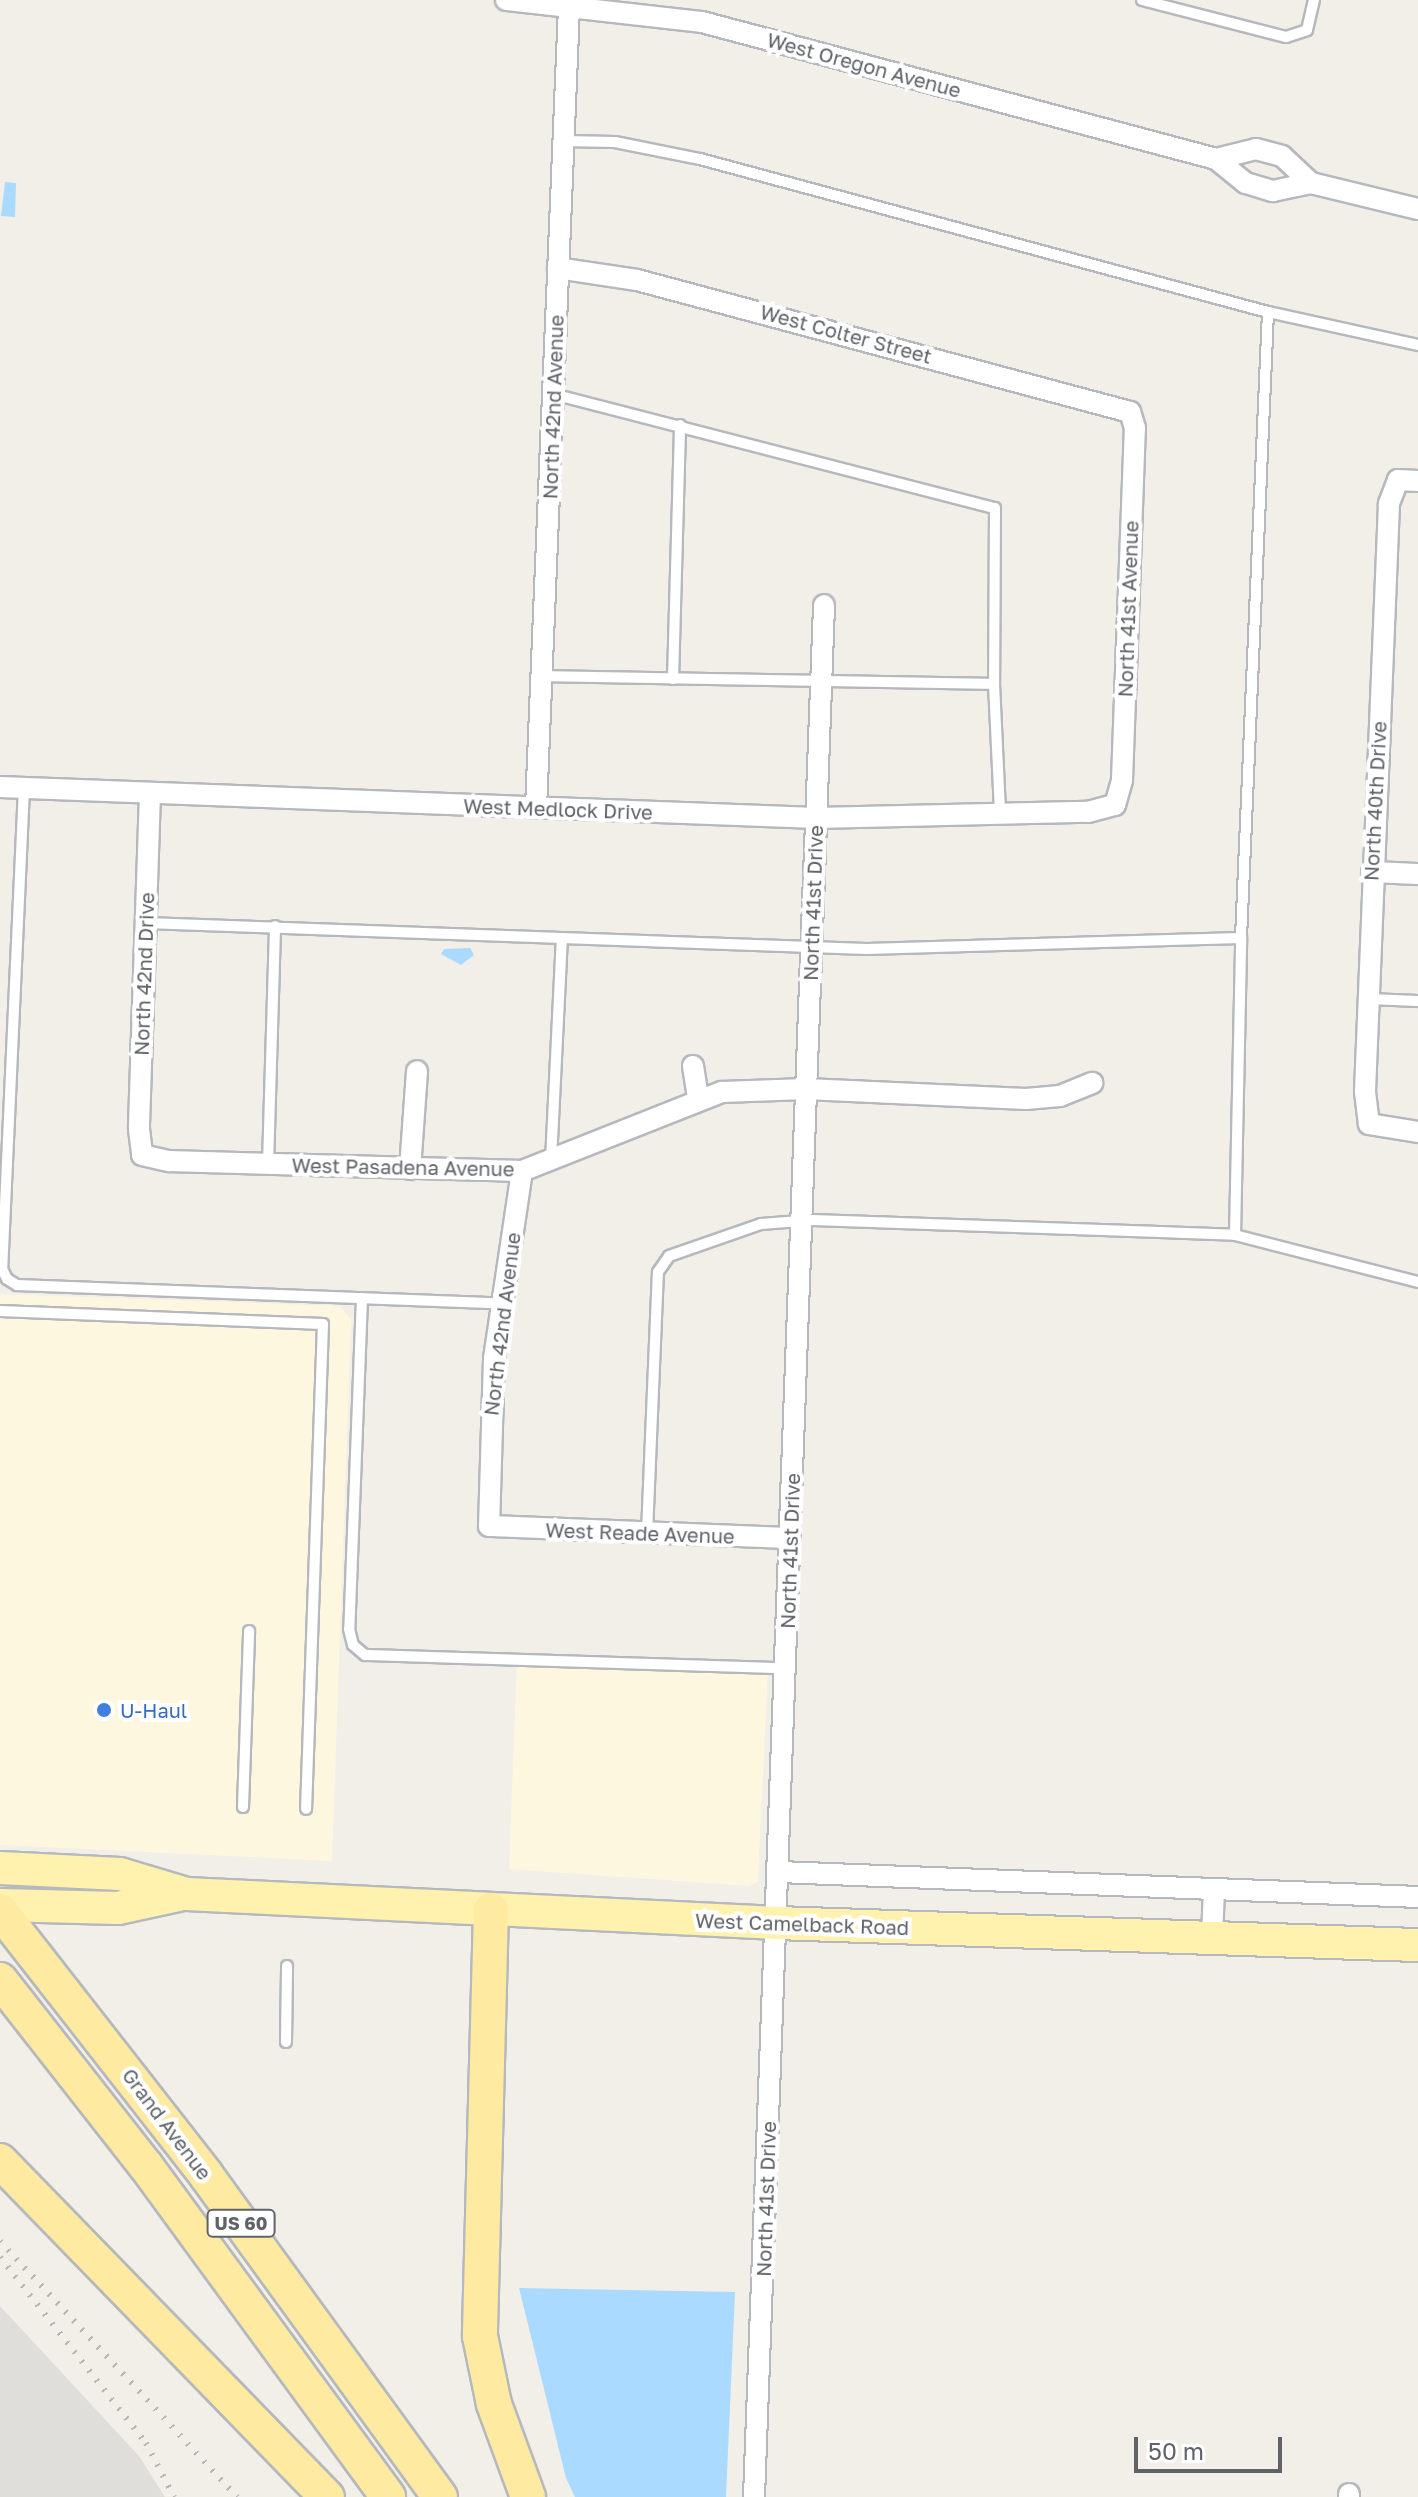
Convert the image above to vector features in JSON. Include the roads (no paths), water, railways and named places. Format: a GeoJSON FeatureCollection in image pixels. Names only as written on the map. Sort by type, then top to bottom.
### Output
{"type":"FeatureCollection","features":[{"type":"Feature","properties":{"kind":"highway","name":"Grand Avenue"},"geometry":{"type":"LineString","coordinates":[[0,1908],[206,2175],[440,2497]]}},
{"type":"Feature","properties":{"kind":"highway"},"geometry":{"type":"LineString","coordinates":[[491,1910],[480,2336],[494,2404],[528,2497]]}},
{"type":"Feature","properties":{"kind":"highway","name":"US 60"},"geometry":{"type":"LineString","coordinates":[[0,1980],[146,2166],[388,2497]]}},
{"type":"Feature","properties":{"kind":"highway"},"geometry":{"type":"LineString","coordinates":[[0,2161],[327,2497]]}},
{"type":"Feature","properties":{"kind":"main road","name":"West Camelback Road"},"geometry":{"type":"LineString","coordinates":[[0,1868],[120,1874],[187,1894],[777,1923],[1418,1945]]}},
{"type":"Feature","properties":{"kind":"main road","name":"West Camelback Road"},"geometry":{"type":"LineString","coordinates":[[0,1908],[118,1908],[187,1894]]}},
{"type":"Feature","properties":{"kind":"street","name":"West Oregon Avenue"},"geometry":{"type":"LineString","coordinates":[[506,0],[702,22],[1216,159],[1246,183],[1273,191],[1311,183],[1418,209]]}},
{"type":"Feature","properties":{"kind":"street","name":"North 42nd Avenue"},"geometry":{"type":"LineString","coordinates":[[536,808],[569,7]]}},
{"type":"Feature","properties":{"kind":"street","name":"West Oregon Avenue"},"geometry":{"type":"LineString","coordinates":[[1216,159],[1256,149],[1282,156],[1311,183]]}},
{"type":"Feature","properties":{"kind":"street","name":"West Colter Street"},"geometry":{"type":"LineString","coordinates":[[558,268],[637,280],[1130,412]]}},
{"type":"Feature","properties":{"kind":"street","name":"North 41st Avenue"},"geometry":{"type":"LineString","coordinates":[[1115,805],[1123,765],[1135,428],[1130,412]]}},
{"type":"Feature","properties":{"kind":"street","name":"North 40th Drive"},"geometry":{"type":"LineString","coordinates":[[1408,480],[1389,504],[1365,1092],[1369,1124],[1418,1132]]}},
{"type":"Feature","properties":{"kind":"street","name":"North 41st Drive"},"geometry":{"type":"LineString","coordinates":[[754,2497],[824,605]]}},
{"type":"Feature","properties":{"kind":"street","name":"West Medlock Drive"},"geometry":{"type":"LineString","coordinates":[[0,787],[816,818],[1088,812],[1115,805]]}},
{"type":"Feature","properties":{"kind":"street","name":"North 42nd Drive"},"geometry":{"type":"LineString","coordinates":[[142,1155],[139,1129],[150,793]]}},
{"type":"Feature","properties":{"kind":"street"},"geometry":{"type":"LineString","coordinates":[[1372,872],[1418,874]]}},
{"type":"Feature","properties":{"kind":"street"},"geometry":{"type":"LineString","coordinates":[[693,1066],[698,1099]]}},
{"type":"Feature","properties":{"kind":"street"},"geometry":{"type":"LineString","coordinates":[[410,1169],[417,1071]]}},
{"type":"Feature","properties":{"kind":"street","name":"West Pasadena Avenue"},"geometry":{"type":"LineString","coordinates":[[142,1155],[169,1161],[522,1171],[722,1092],[806,1089],[1026,1099],[1060,1096],[1093,1083]]}},
{"type":"Feature","properties":{"kind":"street","name":"North 42nd Avenue"},"geometry":{"type":"LineString","coordinates":[[489,1526],[494,1359],[522,1171]]}},
{"type":"Feature","properties":{"kind":"street","name":"West Reade Avenue"},"geometry":{"type":"LineString","coordinates":[[489,1526],[790,1538]]}},
{"type":"Feature","properties":{"kind":"street"},"geometry":{"type":"LineString","coordinates":[[779,1872],[1418,1897]]}},
{"type":"Feature","properties":{"kind":"street"},"geometry":{"type":"LineString","coordinates":[[1212,1937],[1214,1889]]}},
{"type":"Feature","properties":{"kind":"lane"},"geometry":{"type":"LineString","coordinates":[[1142,0],[1286,37],[1307,30],[1314,0]]}},
{"type":"Feature","properties":{"kind":"lane"},"geometry":{"type":"LineString","coordinates":[[563,141],[615,142],[700,159],[1268,312],[1418,345]]}},
{"type":"Feature","properties":{"kind":"lane"},"geometry":{"type":"LineString","coordinates":[[1235,1235],[1241,938],[1268,312]]}},
{"type":"Feature","properties":{"kind":"lane"},"geometry":{"type":"LineString","coordinates":[[553,394],[995,508],[994,684],[1000,813]]}},
{"type":"Feature","properties":{"kind":"lane"},"geometry":{"type":"LineString","coordinates":[[673,679],[680,425]]}},
{"type":"Feature","properties":{"kind":"lane"},"geometry":{"type":"LineString","coordinates":[[542,676],[994,684]]}},
{"type":"Feature","properties":{"kind":"lane"},"geometry":{"type":"LineString","coordinates":[[24,788],[2,1269],[7,1279],[17,1285],[504,1304]]}},
{"type":"Feature","properties":{"kind":"lane"},"geometry":{"type":"LineString","coordinates":[[146,923],[811,947],[1241,938]]}},
{"type":"Feature","properties":{"kind":"lane"},"geometry":{"type":"LineString","coordinates":[[268,1164],[275,926]]}},
{"type":"Feature","properties":{"kind":"lane"},"geometry":{"type":"LineString","coordinates":[[551,1161],[562,939]]}},
{"type":"Feature","properties":{"kind":"lane"},"geometry":{"type":"LineString","coordinates":[[1369,999],[1418,1001]]}},
{"type":"Feature","properties":{"kind":"lane"},"geometry":{"type":"LineString","coordinates":[[647,1533],[658,1272],[669,1256],[761,1224],[802,1220],[1235,1235],[1418,1282]]}},
{"type":"Feature","properties":{"kind":"lane"},"geometry":{"type":"LineString","coordinates":[[362,1298],[349,1629],[353,1645],[365,1655],[786,1668]]}},
{"type":"Feature","properties":{"kind":"lane"},"geometry":{"type":"LineString","coordinates":[[0,1311],[323,1324],[306,1809]]}},
{"type":"Feature","properties":{"kind":"lane"},"geometry":{"type":"LineString","coordinates":[[243,1807],[249,1631]]}},
{"type":"Feature","properties":{"kind":"lane"},"geometry":{"type":"LineString","coordinates":[[286,2042],[287,1966]]}},
{"type":"Feature","properties":{"kind":"water"},"geometry":{"type":"Polygon","coordinates":[[[5,182],[16,183],[15,217],[1,216],[5,182]]]}},
{"type":"Feature","properties":{"kind":"water"},"geometry":{"type":"Polygon","coordinates":[[[470,948],[474,955],[461,965],[441,954],[444,949],[470,948]]]}},
{"type":"Feature","properties":{"kind":"water"},"geometry":{"type":"Polygon","coordinates":[[[519,2288],[735,2292],[726,2497],[575,2497],[566,2478],[519,2288]]]}},
{"type":"Feature","properties":{"kind":"railway"},"geometry":{"type":"LineString","coordinates":[[0,2241],[237,2497]]}},
{"type":"Feature","properties":{"kind":"railway"},"geometry":{"type":"LineString","coordinates":[[0,2257],[146,2443],[174,2497]]}},
{"type":"Feature","properties":{"kind":"place","name":"U-Haul"},"geometry":{"type":"Point","coordinates":[104,1710]}}]}
